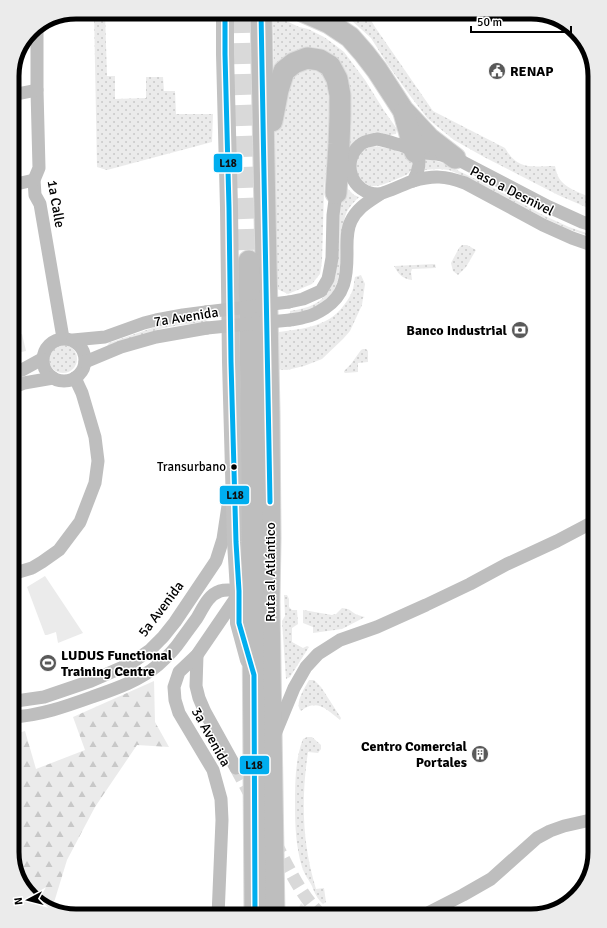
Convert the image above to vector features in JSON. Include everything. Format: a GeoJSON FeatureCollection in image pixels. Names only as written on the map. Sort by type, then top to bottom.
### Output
{"type":"FeatureCollection","features":[{"type":"Feature","properties":{"kind":"highway","name":"Ruta al Atlántico"},"geometry":{"type":"LineString","coordinates":[[260,19],[270,538],[268,602],[272,741],[274,909]]}},
{"type":"Feature","properties":{"kind":"highway"},"geometry":{"type":"LineString","coordinates":[[320,19],[329,23],[350,37],[377,70],[403,110],[429,138],[455,158]]}},
{"type":"Feature","properties":{"kind":"highway"},"geometry":{"type":"LineString","coordinates":[[264,164],[278,90],[284,71],[294,63],[307,58],[320,60],[330,66],[337,79],[340,95],[336,193]]}},
{"type":"Feature","properties":{"kind":"highway"},"geometry":{"type":"LineString","coordinates":[[403,110],[415,152]]}},
{"type":"Feature","properties":{"kind":"highway"},"geometry":{"type":"LineString","coordinates":[[339,144],[350,168]]}},
{"type":"Feature","properties":{"kind":"highway","name":"Ruta al Atlántico"},"geometry":{"type":"LineString","coordinates":[[249,261],[255,909]]}},
{"type":"Feature","properties":{"kind":"main road","name":"Ruta al Atlántico"},"geometry":{"type":"LineString","coordinates":[[225,19],[231,362],[239,623],[254,675]]}},
{"type":"Feature","properties":{"kind":"street","name":"1a Calle"},"geometry":{"type":"LineString","coordinates":[[37,34],[39,168],[34,180],[35,195],[40,204],[68,339]]}},
{"type":"Feature","properties":{"kind":"street"},"geometry":{"type":"LineString","coordinates":[[19,94],[37,90]]}},
{"type":"Feature","properties":{"kind":"street"},"geometry":{"type":"LineString","coordinates":[[371,140],[383,140],[401,145],[415,152],[419,164],[413,181],[380,194],[368,192],[358,186],[351,176],[350,168],[353,154],[360,145],[371,140]]}},
{"type":"Feature","properties":{"kind":"street","name":"Paso a Desnivel"},"geometry":{"type":"LineString","coordinates":[[415,152],[455,158],[556,210],[588,224]]}},
{"type":"Feature","properties":{"kind":"street","name":"7a Avenida"},"geometry":{"type":"LineString","coordinates":[[68,339],[105,336],[144,323],[183,314],[289,302],[303,299],[321,291],[328,279],[330,269],[333,215],[336,193],[350,168]]}},
{"type":"Feature","properties":{"kind":"street","name":"Paso a Desnivel"},"geometry":{"type":"LineString","coordinates":[[413,181],[426,177],[452,178],[465,183],[543,225],[588,244]]}},
{"type":"Feature","properties":{"kind":"street"},"geometry":{"type":"LineString","coordinates":[[19,183],[34,180]]}},
{"type":"Feature","properties":{"kind":"street","name":"7a Avenida"},"geometry":{"type":"LineString","coordinates":[[85,362],[121,347],[156,337],[207,328],[290,320],[318,313],[332,304],[340,295],[344,284],[347,264],[348,230],[350,222],[362,205],[380,194]]}},
{"type":"Feature","properties":{"kind":"street"},"geometry":{"type":"LineString","coordinates":[[68,339],[80,346],[85,362],[80,373],[75,378],[58,381],[48,375],[42,359],[48,344],[55,340],[68,339]]}},
{"type":"Feature","properties":{"kind":"street"},"geometry":{"type":"LineString","coordinates":[[19,371],[42,359]]}},
{"type":"Feature","properties":{"kind":"street"},"geometry":{"type":"LineString","coordinates":[[19,385],[53,378]]}},
{"type":"Feature","properties":{"kind":"street"},"geometry":{"type":"LineString","coordinates":[[19,572],[32,568],[58,550],[80,522],[95,483],[98,461],[95,437],[82,393],[75,378]]}},
{"type":"Feature","properties":{"kind":"street","name":"5a Avenida"},"geometry":{"type":"LineString","coordinates":[[19,701],[44,697],[91,681],[130,664],[150,650],[163,637],[175,622],[216,561],[223,539],[234,469]]}},
{"type":"Feature","properties":{"kind":"street"},"geometry":{"type":"LineString","coordinates":[[272,741],[294,688],[306,667],[318,654],[340,640],[377,628],[470,584],[507,564],[557,542],[588,525]]}},
{"type":"Feature","properties":{"kind":"street"},"geometry":{"type":"LineString","coordinates":[[19,717],[48,711],[77,702],[120,687],[143,676],[157,665],[180,641],[212,595],[229,589],[238,593]]}},
{"type":"Feature","properties":{"kind":"street","name":"3a Avenida"},"geometry":{"type":"LineString","coordinates":[[218,909],[222,820],[221,799],[213,770],[179,713],[175,700],[174,687],[179,672],[197,655],[238,593]]}},
{"type":"Feature","properties":{"kind":"street"},"geometry":{"type":"LineString","coordinates":[[197,655],[196,686],[199,698],[205,712],[236,768]]}},
{"type":"Feature","properties":{"kind":"street"},"geometry":{"type":"LineString","coordinates":[[436,909],[491,879],[537,838],[564,826],[588,821]]}},
{"type":"Feature","properties":{"kind":"green space"},"geometry":{"type":"Polygon","coordinates":[[[94,19],[105,19],[107,76],[115,76],[115,99],[146,98],[146,77],[163,77],[164,91],[175,91],[176,114],[213,114],[212,142],[107,170],[97,167],[94,19]]]}},
{"type":"Feature","properties":{"kind":"green space"},"geometry":{"type":"Polygon","coordinates":[[[273,19],[282,19],[324,37],[344,52],[365,80],[397,129],[396,134],[389,135],[381,133],[349,149],[336,66],[274,70],[273,19]]]}},
{"type":"Feature","properties":{"kind":"green space"},"geometry":{"type":"Polygon","coordinates":[[[348,19],[370,19],[433,111],[505,148],[515,161],[520,164],[526,166],[555,166],[558,177],[565,185],[588,196],[588,208],[558,195],[454,140],[428,119],[388,65],[371,38],[348,19]]]}},
{"type":"Feature","properties":{"kind":"green space"},"geometry":{"type":"Polygon","coordinates":[[[303,68],[319,68],[328,81],[329,137],[324,191],[322,261],[320,274],[312,284],[288,294],[273,287],[270,156],[288,80],[303,68]]]}},
{"type":"Feature","properties":{"kind":"green space"},"geometry":{"type":"Polygon","coordinates":[[[373,146],[392,149],[406,154],[412,160],[410,172],[382,185],[372,186],[366,184],[362,181],[357,171],[357,159],[364,150],[373,146]]]}},
{"type":"Feature","properties":{"kind":"green space"},"geometry":{"type":"Polygon","coordinates":[[[426,158],[440,162],[492,187],[543,215],[588,234],[588,236],[568,229],[542,217],[466,177],[449,170],[423,170],[422,165],[426,158]]]}},
{"type":"Feature","properties":{"kind":"green space"},"geometry":{"type":"Polygon","coordinates":[[[347,188],[354,195],[359,197],[352,204],[345,217],[338,281],[333,292],[326,301],[314,309],[290,314],[290,311],[306,308],[323,298],[328,292],[335,277],[339,216],[342,196],[347,188]]]}},
{"type":"Feature","properties":{"kind":"green space"},"geometry":{"type":"Polygon","coordinates":[[[462,245],[467,245],[476,250],[466,267],[458,275],[453,271],[451,263],[462,245]]]}},
{"type":"Feature","properties":{"kind":"green space"},"geometry":{"type":"Polygon","coordinates":[[[435,264],[436,268],[412,269],[412,280],[401,276],[394,266],[435,264]]]}},
{"type":"Feature","properties":{"kind":"green space"},"geometry":{"type":"Polygon","coordinates":[[[361,275],[365,284],[362,305],[350,331],[343,339],[322,359],[304,366],[287,370],[271,369],[271,333],[301,329],[329,319],[337,313],[349,297],[353,288],[355,277],[361,275]]]}},
{"type":"Feature","properties":{"kind":"green space"},"geometry":{"type":"Polygon","coordinates":[[[206,319],[207,323],[163,328],[127,342],[114,346],[107,346],[109,343],[155,327],[176,322],[206,319]]]}},
{"type":"Feature","properties":{"kind":"green space"},"geometry":{"type":"Polygon","coordinates":[[[22,334],[26,351],[19,352],[19,335],[22,334]]]}},
{"type":"Feature","properties":{"kind":"green space"},"geometry":{"type":"Polygon","coordinates":[[[63,345],[73,349],[77,359],[73,369],[63,373],[53,369],[49,359],[53,349],[63,345]]]}},
{"type":"Feature","properties":{"kind":"green space"},"geometry":{"type":"Polygon","coordinates":[[[363,349],[368,351],[368,362],[358,363],[358,372],[345,373],[344,371],[363,349]]]}},
{"type":"Feature","properties":{"kind":"green space"},"geometry":{"type":"Polygon","coordinates":[[[45,576],[83,633],[58,643],[56,632],[45,635],[27,587],[45,576]]]}},
{"type":"Feature","properties":{"kind":"green space"},"geometry":{"type":"Polygon","coordinates":[[[284,595],[287,595],[289,599],[289,607],[292,610],[297,610],[298,624],[292,628],[292,642],[303,648],[307,646],[309,647],[290,677],[286,679],[282,621],[285,616],[284,595]]]}},
{"type":"Feature","properties":{"kind":"green space"},"geometry":{"type":"Polygon","coordinates":[[[342,608],[348,609],[355,614],[365,617],[342,629],[313,633],[313,627],[303,623],[303,610],[332,615],[336,614],[342,608]]]}},
{"type":"Feature","properties":{"kind":"green space"},"geometry":{"type":"Polygon","coordinates":[[[309,680],[314,680],[321,687],[341,718],[340,720],[326,709],[317,705],[307,707],[301,711],[299,708],[299,700],[309,680]]]}},
{"type":"Feature","properties":{"kind":"green space"},"geometry":{"type":"Polygon","coordinates":[[[154,681],[155,722],[169,747],[137,745],[95,807],[67,860],[53,905],[48,902],[48,880],[26,880],[19,860],[19,733],[25,731],[36,769],[85,750],[73,717],[154,681]]]}},
{"type":"Feature","properties":{"kind":"green space"},"geometry":{"type":"Polygon","coordinates":[[[312,737],[321,745],[321,749],[318,753],[308,752],[304,787],[304,821],[305,838],[311,872],[316,889],[324,888],[326,902],[323,904],[316,896],[303,870],[298,852],[296,836],[296,772],[300,747],[303,739],[312,737]]]}},
{"type":"Feature","properties":{"kind":"green space"},"geometry":{"type":"Polygon","coordinates":[[[301,903],[307,909],[298,909],[301,903]]]}},
{"type":"Feature","properties":{"kind":"tunnel"},"geometry":{"type":"LineString","coordinates":[[241,19],[249,261]]}},
{"type":"Feature","properties":{"kind":"tunnel"},"geometry":{"type":"LineString","coordinates":[[236,768],[252,798]]}},
{"type":"Feature","properties":{"kind":"tunnel"},"geometry":{"type":"LineString","coordinates":[[275,842],[301,890],[315,909]]}},
{"type":"Feature","properties":{"kind":"transit line","name":"L18"},"geometry":{"type":"LineString","coordinates":[[225,19],[231,362],[239,623],[254,675],[255,909]]}},
{"type":"Feature","properties":{"kind":"transit line","name":"L18"},"geometry":{"type":"LineString","coordinates":[[261,19],[270,502]]}},
{"type":"Feature","properties":{"kind":"place","name":"RENAP"},"geometry":{"type":"Point","coordinates":[497,71]}},
{"type":"Feature","properties":{"kind":"place","name":"Banco Industrial"},"geometry":{"type":"Point","coordinates":[520,330]}},
{"type":"Feature","properties":{"kind":"place","name":"Transurbano"},"geometry":{"type":"Point","coordinates":[234,467]}},
{"type":"Feature","properties":{"kind":"place","name":"LUDUS Functional Training Centre"},"geometry":{"type":"Point","coordinates":[48,663]}},
{"type":"Feature","properties":{"kind":"place","name":"Centro Comercial Portales"},"geometry":{"type":"Point","coordinates":[480,754]}}]}
